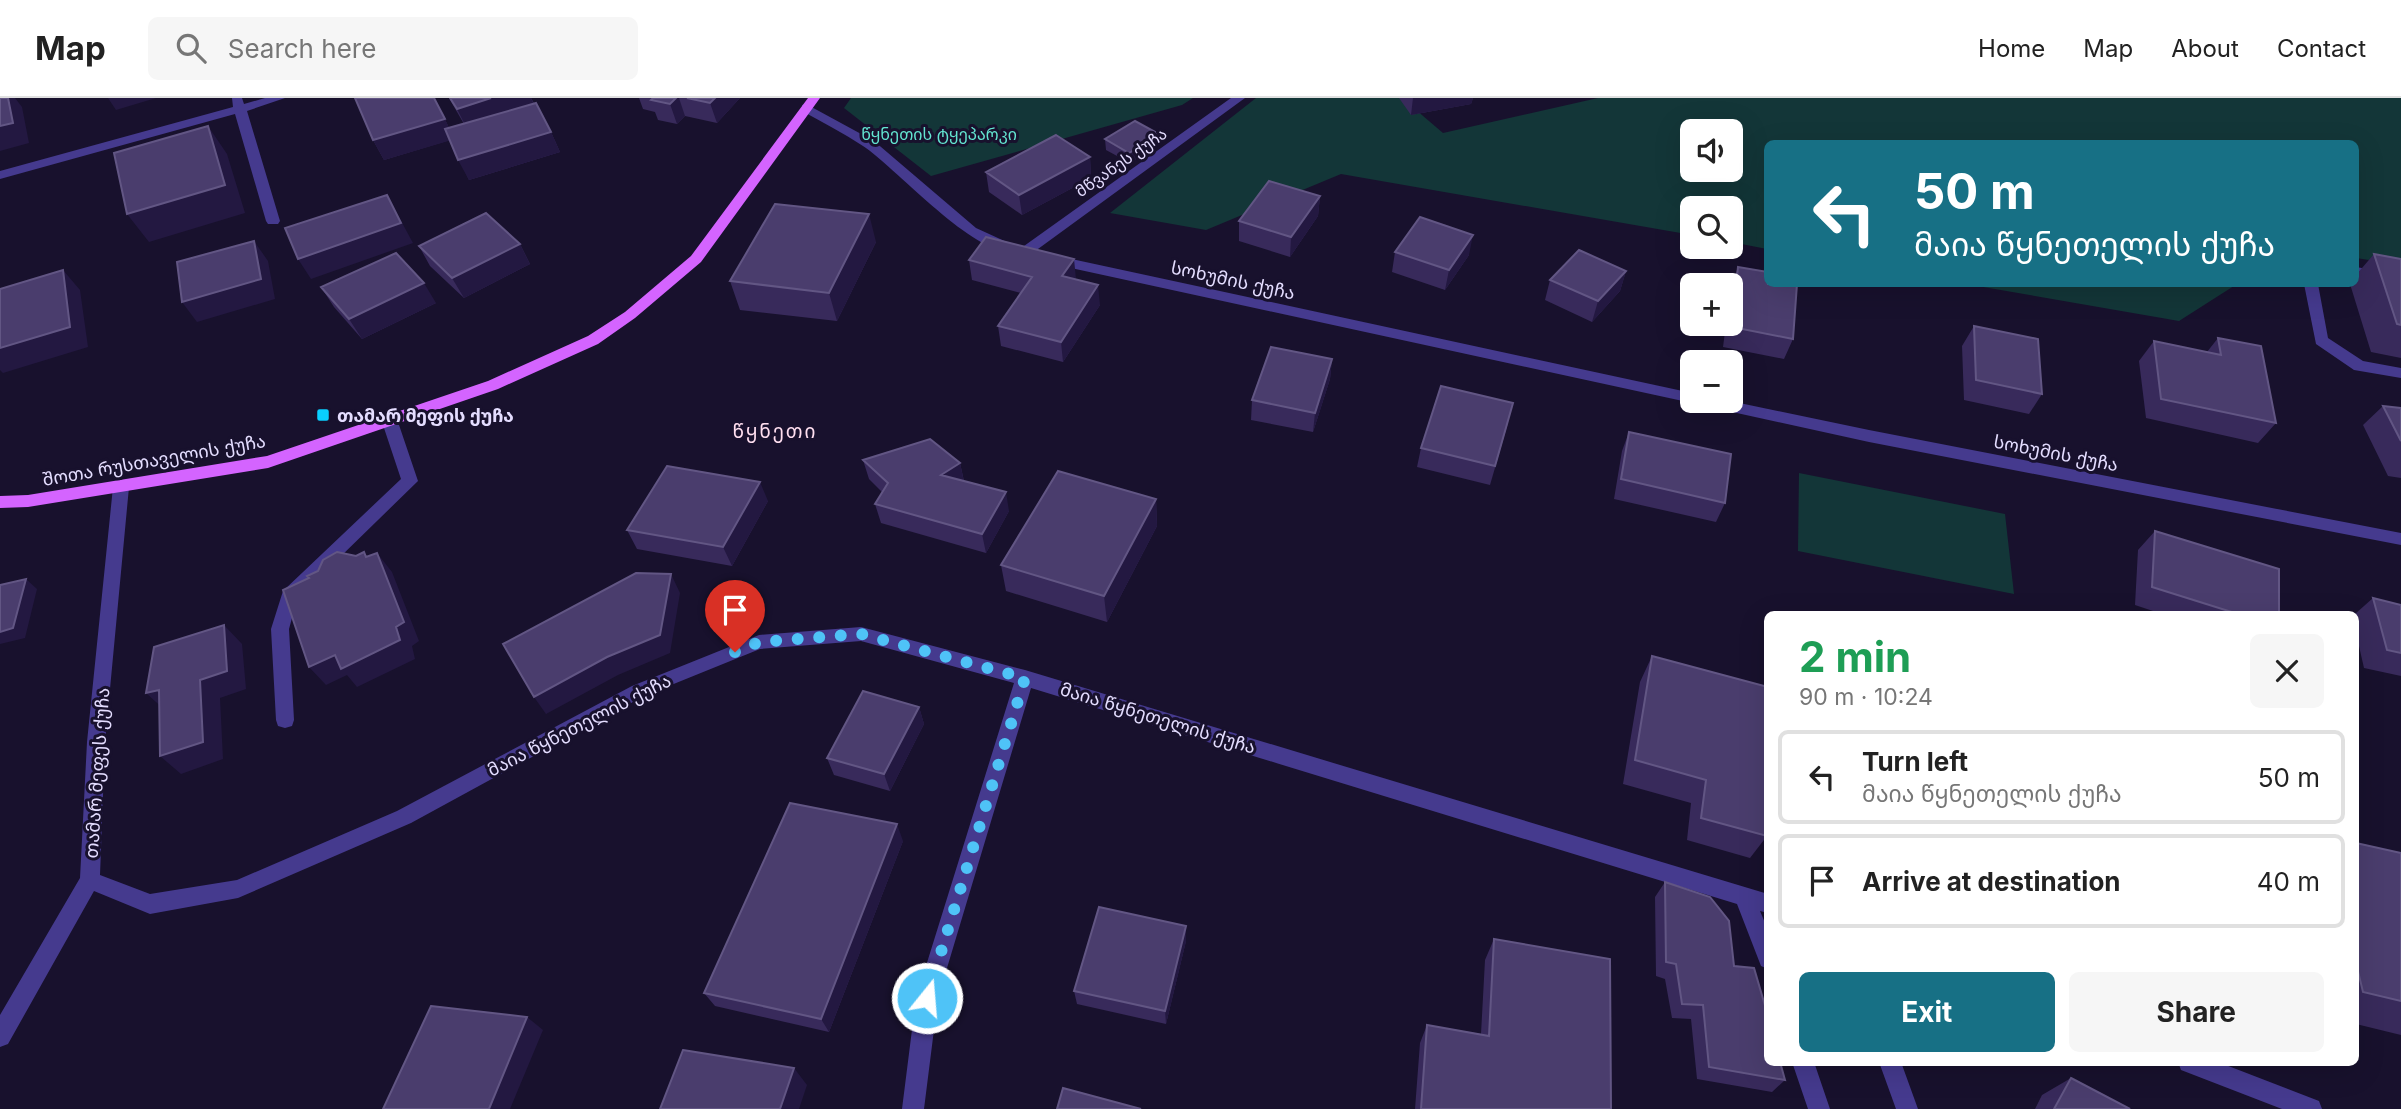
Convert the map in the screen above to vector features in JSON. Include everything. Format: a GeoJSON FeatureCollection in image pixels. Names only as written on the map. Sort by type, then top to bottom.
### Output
{"type":"FeatureCollection","features":[{"type":"Feature","properties":{"kind":"main road","name":"შოთა რუსთაველის ქუჩა"},"geometry":{"type":"LineString","coordinates":[[0,502],[28,501],[121,487],[268,461],[390,422],[515,375],[593,340],[630,315],[696,259],[810,103]]}},
{"type":"Feature","properties":{"kind":"street"},"geometry":{"type":"LineString","coordinates":[[0,176],[238,104],[279,98]]}},
{"type":"Feature","properties":{"kind":"street","name":"მწვანეს ქუჩა"},"geometry":{"type":"LineString","coordinates":[[1022,254],[1239,98]]}},
{"type":"Feature","properties":{"kind":"street","name":"სოხუმის ქუჩა"},"geometry":{"type":"LineString","coordinates":[[810,103],[869,144],[971,231],[1022,254],[1680,395]]}},
{"type":"Feature","properties":{"kind":"street"},"geometry":{"type":"LineString","coordinates":[[238,104],[273,221]]}},
{"type":"Feature","properties":{"kind":"street"},"geometry":{"type":"LineString","coordinates":[[2359,273],[2401,280]]}},
{"type":"Feature","properties":{"kind":"street"},"geometry":{"type":"LineString","coordinates":[[2312,287],[2321,340],[2359,366],[2401,373]]}},
{"type":"Feature","properties":{"kind":"street","name":"სოხუმის ქუჩა"},"geometry":{"type":"LineString","coordinates":[[1743,409],[2401,539]]}},
{"type":"Feature","properties":{"kind":"street"},"geometry":{"type":"LineString","coordinates":[[285,720],[280,629],[289,596],[410,481],[390,422]]}},
{"type":"Feature","properties":{"kind":"street","name":"თამარ მეფეს ქუჩა"},"geometry":{"type":"LineString","coordinates":[[0,1036],[90,880],[96,742],[121,487]]}},
{"type":"Feature","properties":{"kind":"street","name":"მაია წყნეთელის ქუჩა"},"geometry":{"type":"LineString","coordinates":[[90,880],[150,904],[237,889],[404,817],[638,691],[759,642],[861,634],[1025,678],[1764,902]]}},
{"type":"Feature","properties":{"kind":"street"},"geometry":{"type":"LineString","coordinates":[[913,1109],[927,998],[1025,678]]}},
{"type":"Feature","properties":{"kind":"street"},"geometry":{"type":"LineString","coordinates":[[1744,895],[1764,948]]}},
{"type":"Feature","properties":{"kind":"street"},"geometry":{"type":"LineString","coordinates":[[1804,1066],[1819,1109]]}},
{"type":"Feature","properties":{"kind":"street"},"geometry":{"type":"LineString","coordinates":[[1891,1066],[1907,1109]]}},
{"type":"Feature","properties":{"kind":"street"},"geometry":{"type":"LineString","coordinates":[[2199,1066],[2311,1109]]}},
{"type":"Feature","properties":{"kind":"green space","name":"წყნეთის ტყეპარკი"},"geometry":{"type":"Polygon","coordinates":[[[851,98],[1193,98],[1182,105],[931,176],[844,108],[851,98]]]}},
{"type":"Feature","properties":{"kind":"green space"},"geometry":{"type":"Polygon","coordinates":[[[1256,98],[1402,98],[1443,133],[1598,98],[2401,98],[2401,265],[2359,258],[2359,140],[1764,140],[1764,248],[1743,244],[1743,196],[1680,196],[1680,233],[1341,174],[1206,230],[1110,213],[1256,98]]]}},
{"type":"Feature","properties":{"kind":"green space"},"geometry":{"type":"Polygon","coordinates":[[[1983,287],[2232,287],[2179,321],[1983,287]]]}},
{"type":"Feature","properties":{"kind":"green space"},"geometry":{"type":"Polygon","coordinates":[[[1799,473],[2005,514],[2014,594],[1798,551],[1799,473]]]}},
{"type":"Feature","properties":{"kind":"building"},"geometry":{"type":"Polygon","coordinates":[[[0,98],[8,98],[13,123],[0,126],[0,98]]]}},
{"type":"Feature","properties":{"kind":"building"},"geometry":{"type":"Polygon","coordinates":[[[355,98],[434,98],[445,119],[373,140],[355,98]]]}},
{"type":"Feature","properties":{"kind":"building"},"geometry":{"type":"Polygon","coordinates":[[[450,98],[491,98],[457,109],[450,98]]]}},
{"type":"Feature","properties":{"kind":"building"},"geometry":{"type":"Polygon","coordinates":[[[676,98],[670,104],[651,100],[676,98]]]}},
{"type":"Feature","properties":{"kind":"building"},"geometry":{"type":"Polygon","coordinates":[[[687,98],[715,98],[710,103],[687,98]]]}},
{"type":"Feature","properties":{"kind":"building"},"geometry":{"type":"Polygon","coordinates":[[[536,103],[551,132],[458,160],[445,129],[536,103]]]}},
{"type":"Feature","properties":{"kind":"building"},"geometry":{"type":"Polygon","coordinates":[[[1135,121],[1159,134],[1129,153],[1105,139],[1135,121]]]}},
{"type":"Feature","properties":{"kind":"building"},"geometry":{"type":"Polygon","coordinates":[[[208,126],[225,185],[127,214],[114,153],[208,126]]]}},
{"type":"Feature","properties":{"kind":"building"},"geometry":{"type":"Polygon","coordinates":[[[1056,135],[1090,157],[1019,195],[986,172],[1056,135]]]}},
{"type":"Feature","properties":{"kind":"building"},"geometry":{"type":"Polygon","coordinates":[[[1269,181],[1320,196],[1291,237],[1239,221],[1269,181]]]}},
{"type":"Feature","properties":{"kind":"building"},"geometry":{"type":"Polygon","coordinates":[[[387,195],[401,223],[298,259],[285,228],[387,195]]]}},
{"type":"Feature","properties":{"kind":"building"},"geometry":{"type":"Polygon","coordinates":[[[775,204],[869,214],[829,293],[730,281],[775,204]]]}},
{"type":"Feature","properties":{"kind":"building"},"geometry":{"type":"Polygon","coordinates":[[[486,213],[520,244],[452,278],[419,246],[486,213]]]}},
{"type":"Feature","properties":{"kind":"building"},"geometry":{"type":"Polygon","coordinates":[[[1420,217],[1473,235],[1449,270],[1395,252],[1420,217]]]}},
{"type":"Feature","properties":{"kind":"building"},"geometry":{"type":"Polygon","coordinates":[[[986,237],[1074,259],[1062,276],[1098,285],[1061,342],[998,326],[1032,277],[969,260],[986,237]]]}},
{"type":"Feature","properties":{"kind":"building"},"geometry":{"type":"Polygon","coordinates":[[[254,241],[261,279],[182,302],[177,262],[254,241]]]}},
{"type":"Feature","properties":{"kind":"building"},"geometry":{"type":"Polygon","coordinates":[[[1579,250],[1626,271],[1598,301],[1550,280],[1579,250]]]}},
{"type":"Feature","properties":{"kind":"building"},"geometry":{"type":"Polygon","coordinates":[[[396,253],[424,283],[349,319],[321,287],[396,253]]]}},
{"type":"Feature","properties":{"kind":"building"},"geometry":{"type":"Polygon","coordinates":[[[2374,254],[2401,259],[2401,325],[2397,324],[2374,254]]]}},
{"type":"Feature","properties":{"kind":"building"},"geometry":{"type":"Polygon","coordinates":[[[1738,267],[1764,271],[1764,287],[1797,287],[1793,339],[1743,329],[1743,273],[1737,273],[1738,267]]]}},
{"type":"Feature","properties":{"kind":"building"},"geometry":{"type":"Polygon","coordinates":[[[63,270],[70,327],[0,348],[0,289],[63,270]]]}},
{"type":"Feature","properties":{"kind":"building"},"geometry":{"type":"Polygon","coordinates":[[[1974,326],[2038,339],[2042,394],[1976,380],[1974,326]]]}},
{"type":"Feature","properties":{"kind":"building"},"geometry":{"type":"Polygon","coordinates":[[[2218,338],[2261,346],[2276,423],[2161,399],[2154,341],[2221,355],[2218,338]]]}},
{"type":"Feature","properties":{"kind":"building"},"geometry":{"type":"Polygon","coordinates":[[[1271,347],[1332,359],[1315,413],[1252,400],[1271,347]]]}},
{"type":"Feature","properties":{"kind":"building"},"geometry":{"type":"Polygon","coordinates":[[[1441,386],[1513,403],[1495,466],[1421,448],[1441,386]]]}},
{"type":"Feature","properties":{"kind":"building"},"geometry":{"type":"Polygon","coordinates":[[[2383,406],[2401,408],[2401,441],[2383,406]]]}},
{"type":"Feature","properties":{"kind":"building"},"geometry":{"type":"Polygon","coordinates":[[[1629,432],[1731,454],[1725,503],[1621,479],[1629,432]]]}},
{"type":"Feature","properties":{"kind":"building"},"geometry":{"type":"Polygon","coordinates":[[[930,439],[960,463],[941,475],[1006,492],[982,534],[875,504],[888,483],[863,460],[930,439]]]}},
{"type":"Feature","properties":{"kind":"building"},"geometry":{"type":"Polygon","coordinates":[[[667,466],[760,482],[723,547],[627,530],[667,466]]]}},
{"type":"Feature","properties":{"kind":"building"},"geometry":{"type":"Polygon","coordinates":[[[1058,471],[1156,499],[1104,596],[1001,565],[1058,471]]]}},
{"type":"Feature","properties":{"kind":"building"},"geometry":{"type":"Polygon","coordinates":[[[2155,531],[2279,569],[2279,611],[2228,611],[2152,587],[2155,531]]]}},
{"type":"Feature","properties":{"kind":"building"},"geometry":{"type":"Polygon","coordinates":[[[337,552],[356,556],[364,552],[366,557],[377,553],[404,622],[396,627],[400,640],[341,669],[335,655],[309,667],[283,590],[309,578],[307,576],[318,571],[323,560],[337,552]]]}},
{"type":"Feature","properties":{"kind":"building"},"geometry":{"type":"Polygon","coordinates":[[[636,573],[671,574],[660,635],[607,657],[534,697],[503,644],[636,573]]]}},
{"type":"Feature","properties":{"kind":"building"},"geometry":{"type":"Polygon","coordinates":[[[26,579],[13,628],[0,632],[0,585],[26,579]]]}},
{"type":"Feature","properties":{"kind":"building"},"geometry":{"type":"Polygon","coordinates":[[[2373,598],[2401,605],[2401,653],[2387,650],[2373,598]]]}},
{"type":"Feature","properties":{"kind":"building"},"geometry":{"type":"Polygon","coordinates":[[[224,625],[227,671],[200,680],[203,742],[160,756],[159,690],[146,693],[154,647],[224,625]]]}},
{"type":"Feature","properties":{"kind":"building"},"geometry":{"type":"Polygon","coordinates":[[[1652,656],[1764,686],[1764,835],[1701,818],[1706,780],[1635,760],[1652,656]]]}},
{"type":"Feature","properties":{"kind":"building"},"geometry":{"type":"Polygon","coordinates":[[[863,691],[919,707],[884,774],[827,758],[863,691]]]}},
{"type":"Feature","properties":{"kind":"building"},"geometry":{"type":"Polygon","coordinates":[[[790,803],[897,824],[821,1019],[704,993],[790,803]]]}},
{"type":"Feature","properties":{"kind":"building"},"geometry":{"type":"Polygon","coordinates":[[[2359,844],[2401,853],[2401,1001],[2363,992],[2359,975],[2359,844]]]}},
{"type":"Feature","properties":{"kind":"building"},"geometry":{"type":"Polygon","coordinates":[[[1665,882],[1710,897],[1729,921],[1734,966],[1754,968],[1764,1002],[1764,1066],[1781,1066],[1785,1080],[1709,1067],[1703,1005],[1682,1004],[1676,964],[1666,962],[1665,882]]]}},
{"type":"Feature","properties":{"kind":"building"},"geometry":{"type":"Polygon","coordinates":[[[1099,907],[1186,926],[1165,1011],[1074,991],[1099,907]]]}},
{"type":"Feature","properties":{"kind":"building"},"geometry":{"type":"Polygon","coordinates":[[[1494,939],[1610,959],[1611,1109],[1421,1109],[1427,1025],[1489,1036],[1494,939]]]}},
{"type":"Feature","properties":{"kind":"building"},"geometry":{"type":"Polygon","coordinates":[[[431,1006],[527,1017],[489,1109],[383,1109],[431,1006]]]}},
{"type":"Feature","properties":{"kind":"building"},"geometry":{"type":"Polygon","coordinates":[[[683,1050],[794,1068],[780,1109],[660,1109],[683,1050]]]}},
{"type":"Feature","properties":{"kind":"building"},"geometry":{"type":"Polygon","coordinates":[[[2071,1078],[2130,1109],[2054,1109],[2071,1078]]]}},
{"type":"Feature","properties":{"kind":"building"},"geometry":{"type":"Polygon","coordinates":[[[1063,1088],[1141,1109],[1057,1109],[1063,1088]]]}},
{"type":"Feature","properties":{"kind":"place","name":"თამარ მეფის ქუჩა"},"geometry":{"type":"Point","coordinates":[323,415]}},
{"type":"Feature","properties":{"kind":"district","name":"წყნეთი"},"geometry":{"type":"Point","coordinates":[775,431]}},
{"type":"Feature","properties":{"kind":"route"},"geometry":{"type":"LineString","coordinates":[[735,652],[759,642],[861,634],[1025,678],[927,998]]}}]}
